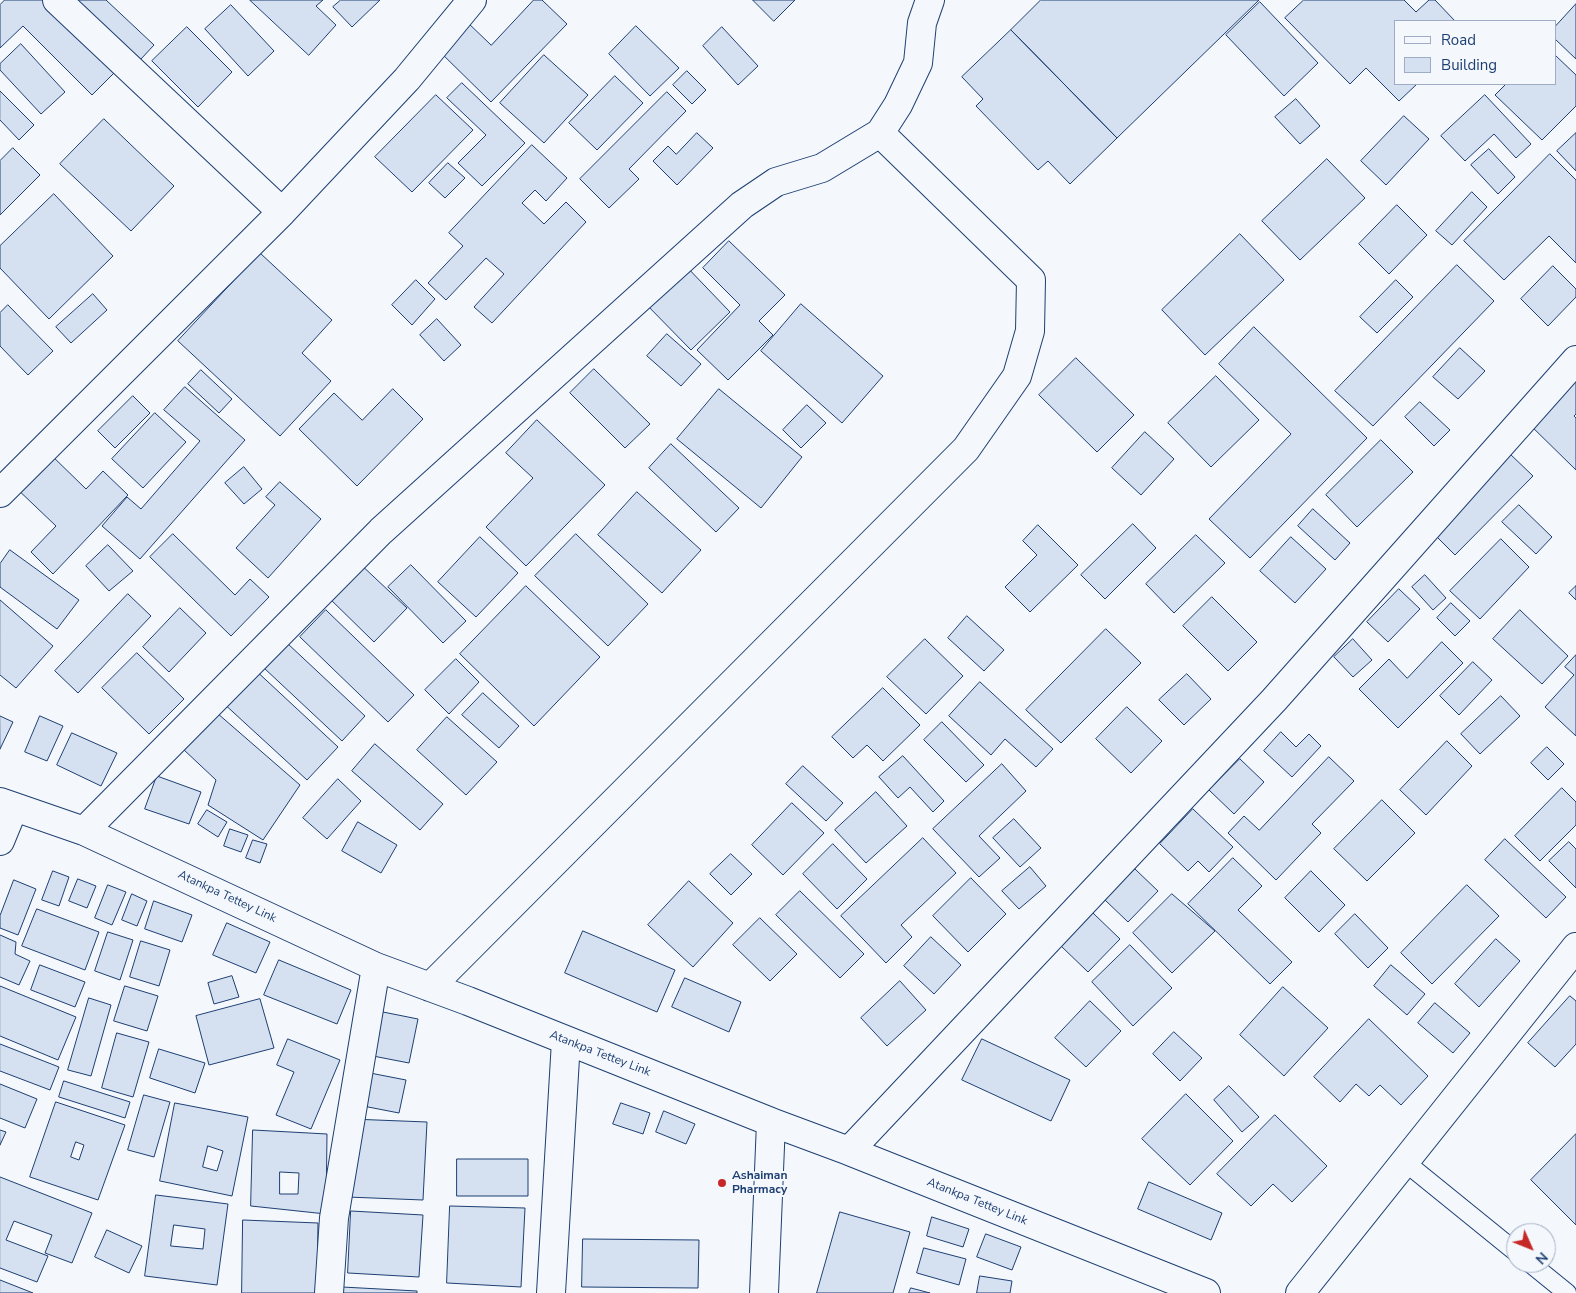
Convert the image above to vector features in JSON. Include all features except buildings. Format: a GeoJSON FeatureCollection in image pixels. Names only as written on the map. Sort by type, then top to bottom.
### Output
{"type":"FeatureCollection","features":[{"type":"Feature","properties":{"kind":"street"},"geometry":{"type":"LineString","coordinates":[[57,0],[282,212]]}},
{"type":"Feature","properties":{"kind":"street"},"geometry":{"type":"LineString","coordinates":[[0,493],[282,212],[407,79],[472,0]]}},
{"type":"Feature","properties":{"kind":"street"},"geometry":{"type":"LineString","coordinates":[[84,831],[381,531],[742,205],[776,182],[822,168],[880,133],[898,105],[918,63],[922,23],[930,0]]}},
{"type":"Feature","properties":{"kind":"street"},"geometry":{"type":"LineString","coordinates":[[430,987],[966,448],[1017,376],[1030,331],[1032,280],[880,133]]}},
{"type":"Feature","properties":{"kind":"street"},"geometry":{"type":"LineString","coordinates":[[850,1151],[1274,700],[1576,360]]}},
{"type":"Feature","properties":{"kind":"street"},"geometry":{"type":"LineString","coordinates":[[0,841],[7,804]]}},
{"type":"Feature","properties":{"kind":"street","name":"Atankpa Tettey Link"},"geometry":{"type":"LineString","coordinates":[[7,804],[84,831],[376,967],[468,1001],[771,1122],[850,1151],[1172,1287],[1206,1293]]}},
{"type":"Feature","properties":{"kind":"street"},"geometry":{"type":"LineString","coordinates":[[1300,1293],[1576,946]]}},
{"type":"Feature","properties":{"kind":"street"},"geometry":{"type":"LineString","coordinates":[[329,1293],[334,1218],[376,967]]}},
{"type":"Feature","properties":{"kind":"street"},"geometry":{"type":"LineString","coordinates":[[551,1293],[566,1041]]}},
{"type":"Feature","properties":{"kind":"street"},"geometry":{"type":"LineString","coordinates":[[764,1293],[771,1122]]}},
{"type":"Feature","properties":{"kind":"lane"},"geometry":{"type":"LineString","coordinates":[[1404,1162],[1506,1244]]}},
{"type":"Feature","properties":{"kind":"lane"},"geometry":{"type":"LineString","coordinates":[[1542,1273],[1567,1293]]}},
{"type":"Feature","properties":{"kind":"place","name":"Ashaiman Pharmacy"},"geometry":{"type":"Point","coordinates":[722,1183]}}]}
